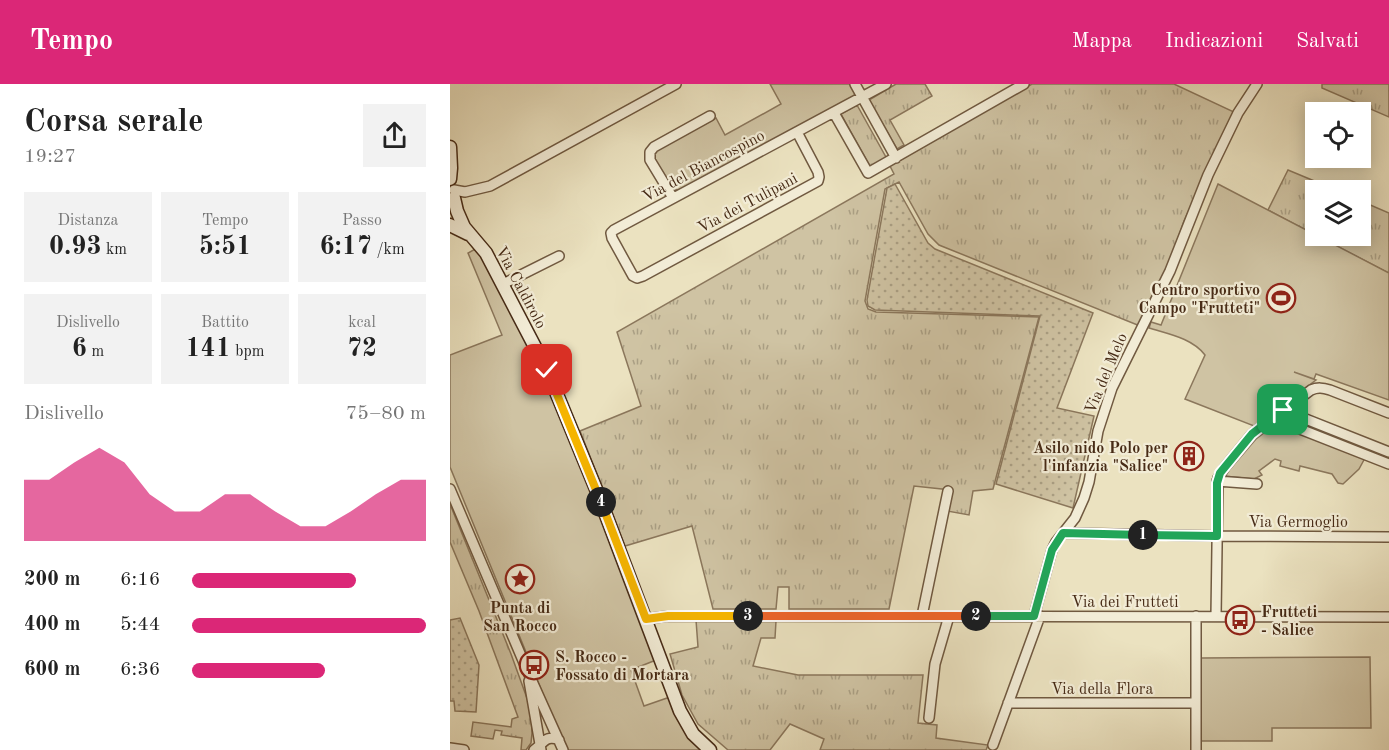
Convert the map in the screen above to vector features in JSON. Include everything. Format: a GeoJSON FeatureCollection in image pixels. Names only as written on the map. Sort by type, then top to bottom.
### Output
{"type":"FeatureCollection","features":[{"type":"Feature","properties":{"kind":"main road"},"geometry":{"type":"LineString","coordinates":[[450,147],[452,191]]}},
{"type":"Feature","properties":{"kind":"main road","name":"Via Caldirolo"},"geometry":{"type":"LineString","coordinates":[[452,191],[461,220],[486,253],[556,389],[684,720],[693,734],[710,750]]}},
{"type":"Feature","properties":{"kind":"main road","name":"Via Caldirolo"},"geometry":{"type":"LineString","coordinates":[[450,225],[472,236]]}},
{"type":"Feature","properties":{"kind":"street"},"geometry":{"type":"LineString","coordinates":[[452,191],[460,193],[473,191],[497,183],[676,84]]}},
{"type":"Feature","properties":{"kind":"street"},"geometry":{"type":"LineString","coordinates":[[855,84],[896,158]]}},
{"type":"Feature","properties":{"kind":"street","name":"Via del Biancospino"},"geometry":{"type":"LineString","coordinates":[[643,276],[637,278],[633,276],[612,238],[614,230],[886,84]]}},
{"type":"Feature","properties":{"kind":"street"},"geometry":{"type":"LineString","coordinates":[[834,112],[868,173],[1024,84]]}},
{"type":"Feature","properties":{"kind":"street","name":"Via del Melo"},"geometry":{"type":"LineString","coordinates":[[993,745],[1037,616],[1052,550],[1075,518],[1084,498],[1107,400],[1170,272],[1208,175],[1238,113],[1257,84]]}},
{"type":"Feature","properties":{"kind":"street"},"geometry":{"type":"LineString","coordinates":[[673,198],[651,160],[650,152],[654,147],[710,116]]}},
{"type":"Feature","properties":{"kind":"street","name":"Via dei Tulipani"},"geometry":{"type":"LineString","coordinates":[[643,276],[818,181],[818,172],[797,132]]}},
{"type":"Feature","properties":{"kind":"street"},"geometry":{"type":"LineString","coordinates":[[503,284],[559,256]]}},
{"type":"Feature","properties":{"kind":"street"},"geometry":{"type":"LineString","coordinates":[[1216,616],[1217,481],[1225,467],[1252,434],[1311,390],[1320,388],[1389,413]]}},
{"type":"Feature","properties":{"kind":"street"},"geometry":{"type":"LineString","coordinates":[[1283,410],[1386,451],[1378,460]]}},
{"type":"Feature","properties":{"kind":"street"},"geometry":{"type":"LineString","coordinates":[[1272,418],[1389,464]]}},
{"type":"Feature","properties":{"kind":"street"},"geometry":{"type":"LineString","coordinates":[[1217,481],[1257,484]]}},
{"type":"Feature","properties":{"kind":"street"},"geometry":{"type":"LineString","coordinates":[[450,489],[563,750]]}},
{"type":"Feature","properties":{"kind":"street"},"geometry":{"type":"LineString","coordinates":[[922,616],[948,491]]}},
{"type":"Feature","properties":{"kind":"street","name":"Via Germoglio"},"geometry":{"type":"LineString","coordinates":[[1063,533],[1389,537]]}},
{"type":"Feature","properties":{"kind":"street","name":"Via dei Frutteti"},"geometry":{"type":"LineString","coordinates":[[646,619],[668,616],[1389,617]]}},
{"type":"Feature","properties":{"kind":"street"},"geometry":{"type":"LineString","coordinates":[[929,718],[935,664],[949,616]]}},
{"type":"Feature","properties":{"kind":"street"},"geometry":{"type":"LineString","coordinates":[[1196,616],[1196,750]]}},
{"type":"Feature","properties":{"kind":"street"},"geometry":{"type":"LineString","coordinates":[[527,670],[538,749]]}},
{"type":"Feature","properties":{"kind":"street","name":"Via della Flora"},"geometry":{"type":"LineString","coordinates":[[1008,703],[1196,703]]}},
{"type":"Feature","properties":{"kind":"street"},"geometry":{"type":"LineString","coordinates":[[538,749],[547,738],[559,740]]}},
{"type":"Feature","properties":{"kind":"street"},"geometry":{"type":"LineString","coordinates":[[450,748],[464,750]]}},
{"type":"Feature","properties":{"kind":"green space"},"geometry":{"type":"Polygon","coordinates":[[[770,84],[852,84],[858,96],[682,189],[677,190],[671,187],[655,161],[654,156],[657,150],[716,118],[725,135],[781,104],[770,84]]]}},
{"type":"Feature","properties":{"kind":"green space"},"geometry":{"type":"Polygon","coordinates":[[[896,84],[925,84],[932,96],[890,120],[904,145],[897,149],[869,100],[896,84]]]}},
{"type":"Feature","properties":{"kind":"green space"},"geometry":{"type":"Polygon","coordinates":[[[1032,84],[1174,84],[1234,112],[1184,221],[1166,273],[1140,326],[939,245],[928,234],[899,182],[885,189],[865,301],[868,309],[876,312],[1039,317],[993,489],[973,491],[969,515],[947,511],[951,490],[914,486],[889,609],[789,609],[789,587],[778,587],[776,609],[713,609],[692,526],[625,546],[580,431],[641,406],[617,332],[894,174],[890,166],[1032,84]]]}},
{"type":"Feature","properties":{"kind":"green space"},"geometry":{"type":"Polygon","coordinates":[[[1322,84],[1389,84],[1389,117],[1371,109],[1371,102],[1354,102],[1322,88],[1322,84]]]}},
{"type":"Feature","properties":{"kind":"green space"},"geometry":{"type":"Polygon","coordinates":[[[857,105],[887,159],[871,168],[841,114],[857,105]]]}},
{"type":"Feature","properties":{"kind":"green space"},"geometry":{"type":"Polygon","coordinates":[[[1288,170],[1312,180],[1305,180],[1305,230],[1268,210],[1288,170]]]}},
{"type":"Feature","properties":{"kind":"green space"},"geometry":{"type":"Polygon","coordinates":[[[895,184],[928,243],[935,249],[1093,313],[1057,408],[1094,416],[1073,508],[996,484],[1040,316],[875,310],[868,306],[867,300],[887,188],[895,184]]]}},
{"type":"Feature","properties":{"kind":"green space","name":"Centro sportivo Campo \"Frutteti\""},"geometry":{"type":"Polygon","coordinates":[[[1218,184],[1305,229],[1305,246],[1337,246],[1389,273],[1389,400],[1316,374],[1314,379],[1294,372],[1316,380],[1254,426],[1185,399],[1205,355],[1187,341],[1149,328],[1151,322],[1161,325],[1218,184]]]}},
{"type":"Feature","properties":{"kind":"green space"},"geometry":{"type":"Polygon","coordinates":[[[1371,205],[1389,213],[1389,273],[1336,246],[1371,246],[1371,205]]]}},
{"type":"Feature","properties":{"kind":"green space"},"geometry":{"type":"Polygon","coordinates":[[[477,248],[518,321],[560,411],[656,660],[631,670],[644,706],[670,697],[703,750],[566,750],[536,677],[538,675],[531,656],[528,657],[450,467],[450,355],[502,335],[468,253],[477,248]]]}},
{"type":"Feature","properties":{"kind":"green space"},"geometry":{"type":"Polygon","coordinates":[[[1277,423],[1365,458],[1359,469],[1343,484],[1338,483],[1332,474],[1300,466],[1299,471],[1280,466],[1281,461],[1275,459],[1259,471],[1262,475],[1254,479],[1224,476],[1256,439],[1277,423]]]}},
{"type":"Feature","properties":{"kind":"green space"},"geometry":{"type":"Polygon","coordinates":[[[450,504],[528,701],[532,733],[531,743],[526,750],[521,750],[522,738],[501,735],[502,731],[495,730],[493,739],[471,736],[473,722],[511,727],[512,719],[518,717],[479,611],[450,542],[450,504]]]}},
{"type":"Feature","properties":{"kind":"green space"},"geometry":{"type":"Polygon","coordinates":[[[460,618],[479,665],[476,712],[455,711],[454,701],[450,701],[450,620],[460,618]]]}},
{"type":"Feature","properties":{"kind":"green space"},"geometry":{"type":"Polygon","coordinates":[[[696,620],[776,621],[775,638],[761,638],[753,666],[798,675],[923,675],[918,723],[937,725],[936,738],[988,745],[986,750],[820,750],[824,739],[790,724],[770,750],[728,750],[698,724],[682,695],[670,654],[698,647],[696,620]]]}},
{"type":"Feature","properties":{"kind":"green space"},"geometry":{"type":"Polygon","coordinates":[[[1370,657],[1371,728],[1272,728],[1272,741],[1201,741],[1201,658],[1370,657]]]}},
{"type":"Feature","properties":{"kind":"place","name":"Centro sportivo Campo \"Frutteti\""},"geometry":{"type":"Point","coordinates":[1281,298]}},
{"type":"Feature","properties":{"kind":"place","name":"Asilo nido Polo per l'infanzia \"Salice\""},"geometry":{"type":"Point","coordinates":[1189,456]}},
{"type":"Feature","properties":{"kind":"place","name":"Punta di San Rocco"},"geometry":{"type":"Point","coordinates":[520,579]}},
{"type":"Feature","properties":{"kind":"place","name":"Frutteti - Salice"},"geometry":{"type":"Point","coordinates":[1240,620]}},
{"type":"Feature","properties":{"kind":"place","name":"S. Rocco - Fossato di Mortara"},"geometry":{"type":"Point","coordinates":[534,665]}},
{"type":"Feature","properties":{"kind":"route"},"geometry":{"type":"LineString","coordinates":[[547,370],[646,619],[668,616],[1034,616],[1052,550],[1063,533],[1217,536],[1217,483],[1220,473],[1252,434],[1283,410]]}}]}
